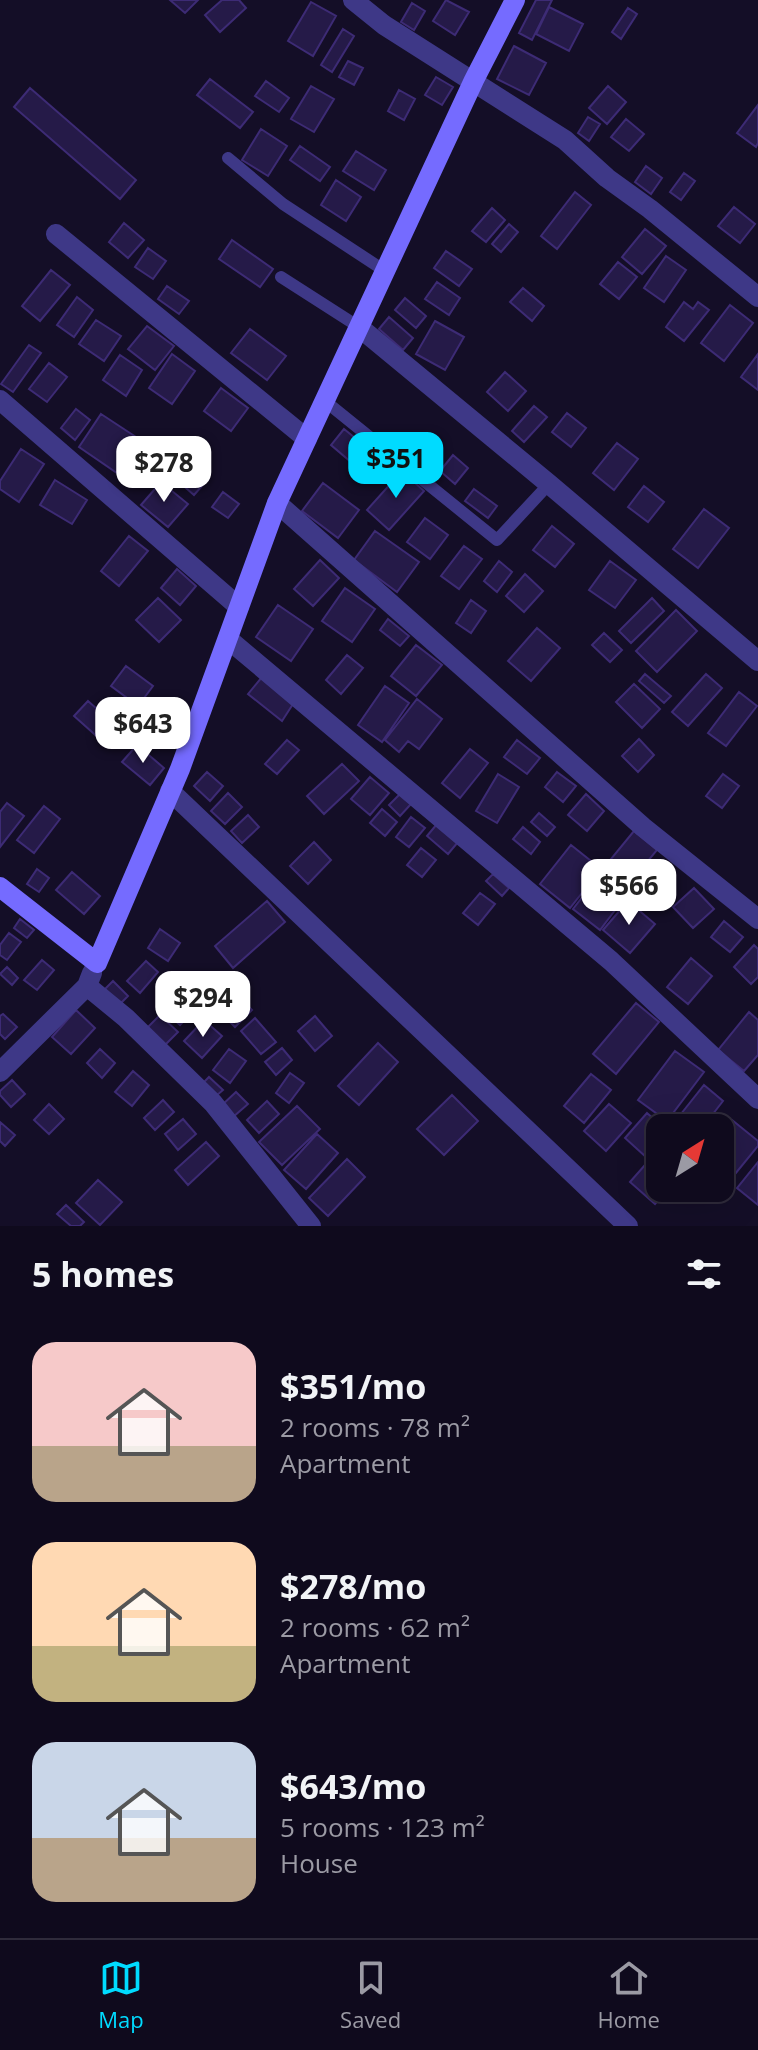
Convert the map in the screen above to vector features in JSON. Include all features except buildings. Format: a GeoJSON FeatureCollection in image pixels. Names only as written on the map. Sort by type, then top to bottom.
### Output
{"type":"FeatureCollection","features":[{"type":"Feature","properties":{"kind":"street"},"geometry":{"type":"LineString","coordinates":[[353,0],[384,25],[565,140],[607,178],[758,297]]}},
{"type":"Feature","properties":{"kind":"street"},"geometry":{"type":"LineString","coordinates":[[0,1072],[87,986],[170,791],[277,503],[474,80],[515,0]]}},
{"type":"Feature","properties":{"kind":"street"},"geometry":{"type":"LineString","coordinates":[[56,234],[307,439]]}},
{"type":"Feature","properties":{"kind":"street"},"geometry":{"type":"LineString","coordinates":[[359,327],[758,661]]}},
{"type":"Feature","properties":{"kind":"street"},"geometry":{"type":"LineString","coordinates":[[0,400],[239,607]]}},
{"type":"Feature","properties":{"kind":"street"},"geometry":{"type":"LineString","coordinates":[[277,503],[643,827],[758,919]]}},
{"type":"Feature","properties":{"kind":"street"},"geometry":{"type":"LineString","coordinates":[[228,639],[611,961],[758,1099]]}},
{"type":"Feature","properties":{"kind":"street"},"geometry":{"type":"LineString","coordinates":[[170,791],[628,1226]]}},
{"type":"Feature","properties":{"kind":"street"},"geometry":{"type":"LineString","coordinates":[[0,887],[97,963]]}},
{"type":"Feature","properties":{"kind":"street"},"geometry":{"type":"LineString","coordinates":[[87,986],[126,1018],[213,1103],[311,1226]]}},
{"type":"Feature","properties":{"kind":"lane"},"geometry":{"type":"LineString","coordinates":[[228,158],[283,204],[385,271]]}},
{"type":"Feature","properties":{"kind":"lane"},"geometry":{"type":"LineString","coordinates":[[281,277],[359,327]]}},
{"type":"Feature","properties":{"kind":"lane"},"geometry":{"type":"LineString","coordinates":[[325,401],[497,540],[549,484]]}}]}
